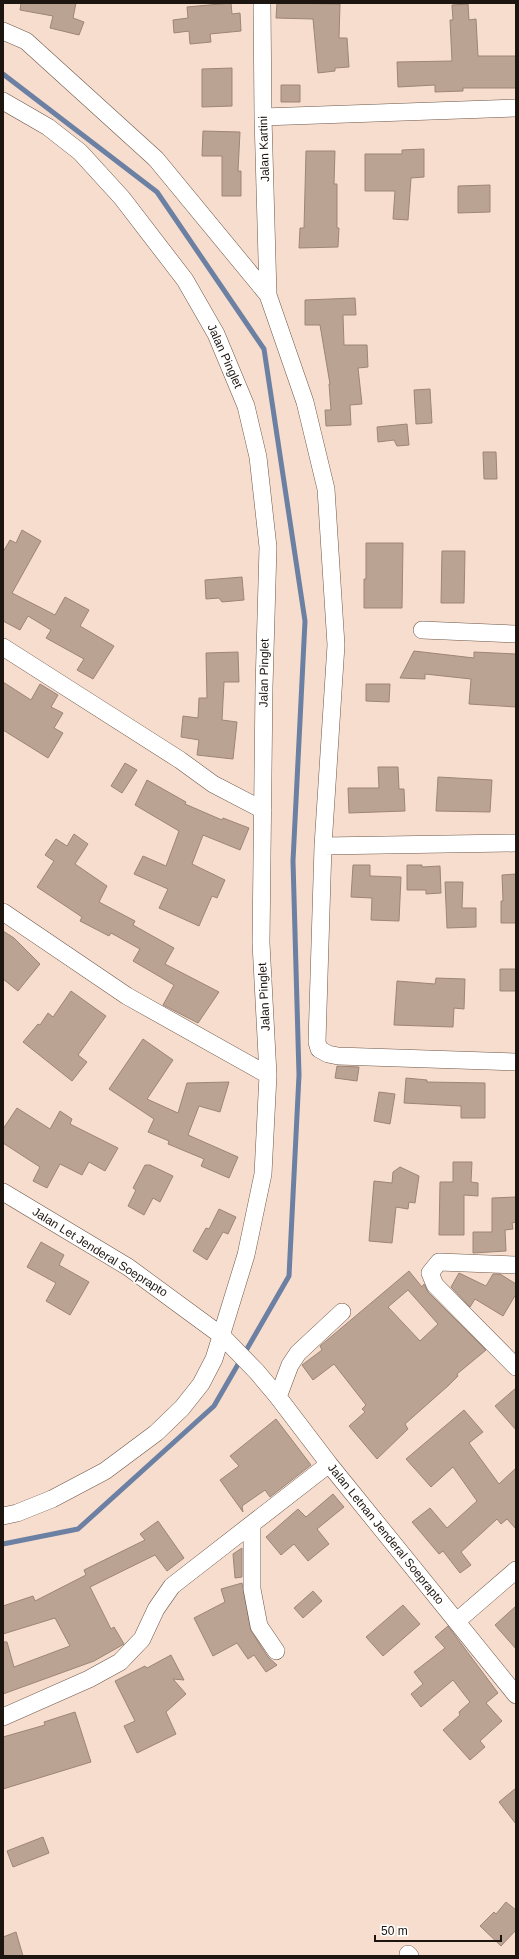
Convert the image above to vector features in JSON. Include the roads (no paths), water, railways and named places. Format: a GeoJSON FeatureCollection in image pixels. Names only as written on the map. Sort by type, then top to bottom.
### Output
{"type":"FeatureCollection","features":[{"type":"Feature","properties":{"kind":"street","name":"Jalan Kartini"},"geometry":{"type":"LineString","coordinates":[[262,3],[263,117],[268,295]]}},
{"type":"Feature","properties":{"kind":"street"},"geometry":{"type":"LineString","coordinates":[[3,31],[26,42],[156,159],[268,295],[306,402],[326,489],[336,645],[323,846],[317,1042],[320,1049],[328,1054],[338,1056],[516,1062]]}},
{"type":"Feature","properties":{"kind":"street","name":"Jalan Pinglet"},"geometry":{"type":"LineString","coordinates":[[3,101],[48,127],[80,152],[122,198],[185,280],[216,334],[246,406],[258,457],[268,547],[264,687],[261,943],[268,1075],[263,1174],[227,1341],[214,1359],[201,1384],[182,1408],[156,1433],[105,1470],[72,1488],[45,1502],[16,1513],[3,1516]]}},
{"type":"Feature","properties":{"kind":"street"},"geometry":{"type":"LineString","coordinates":[[263,117],[516,108]]}},
{"type":"Feature","properties":{"kind":"street"},"geometry":{"type":"LineString","coordinates":[[422,630],[516,634]]}},
{"type":"Feature","properties":{"kind":"street"},"geometry":{"type":"LineString","coordinates":[[3,647],[180,760],[213,784],[263,810]]}},
{"type":"Feature","properties":{"kind":"street"},"geometry":{"type":"LineString","coordinates":[[323,846],[516,843]]}},
{"type":"Feature","properties":{"kind":"street"},"geometry":{"type":"LineString","coordinates":[[3,912],[127,996],[268,1075]]}},
{"type":"Feature","properties":{"kind":"street","name":"Jalan Let Jenderal Soeprapto"},"geometry":{"type":"LineString","coordinates":[[3,1192],[128,1267],[166,1293],[227,1341],[257,1372]]}},
{"type":"Feature","properties":{"kind":"street"},"geometry":{"type":"LineString","coordinates":[[516,1265],[439,1262],[430,1273],[435,1285],[516,1367]]}},
{"type":"Feature","properties":{"kind":"street"},"geometry":{"type":"LineString","coordinates":[[278,1397],[290,1365],[298,1353],[342,1312]]}},
{"type":"Feature","properties":{"kind":"street","name":"Jalan Letnan Jenderal Soeprapto"},"geometry":{"type":"LineString","coordinates":[[257,1372],[329,1464],[516,1695]]}},
{"type":"Feature","properties":{"kind":"street"},"geometry":{"type":"LineString","coordinates":[[3,1717],[89,1680],[120,1662],[142,1639],[160,1603],[172,1586],[329,1464]]}},
{"type":"Feature","properties":{"kind":"street"},"geometry":{"type":"LineString","coordinates":[[252,1524],[252,1589],[259,1626],[276,1651]]}},
{"type":"Feature","properties":{"kind":"street"},"geometry":{"type":"LineString","coordinates":[[456,1621],[516,1570]]}},
{"type":"Feature","properties":{"kind":"waterway"},"geometry":{"type":"LineString","coordinates":[[3,74],[157,192],[264,349],[305,621],[293,861],[299,1075],[289,1276],[214,1406],[78,1529],[3,1544]]}}]}
